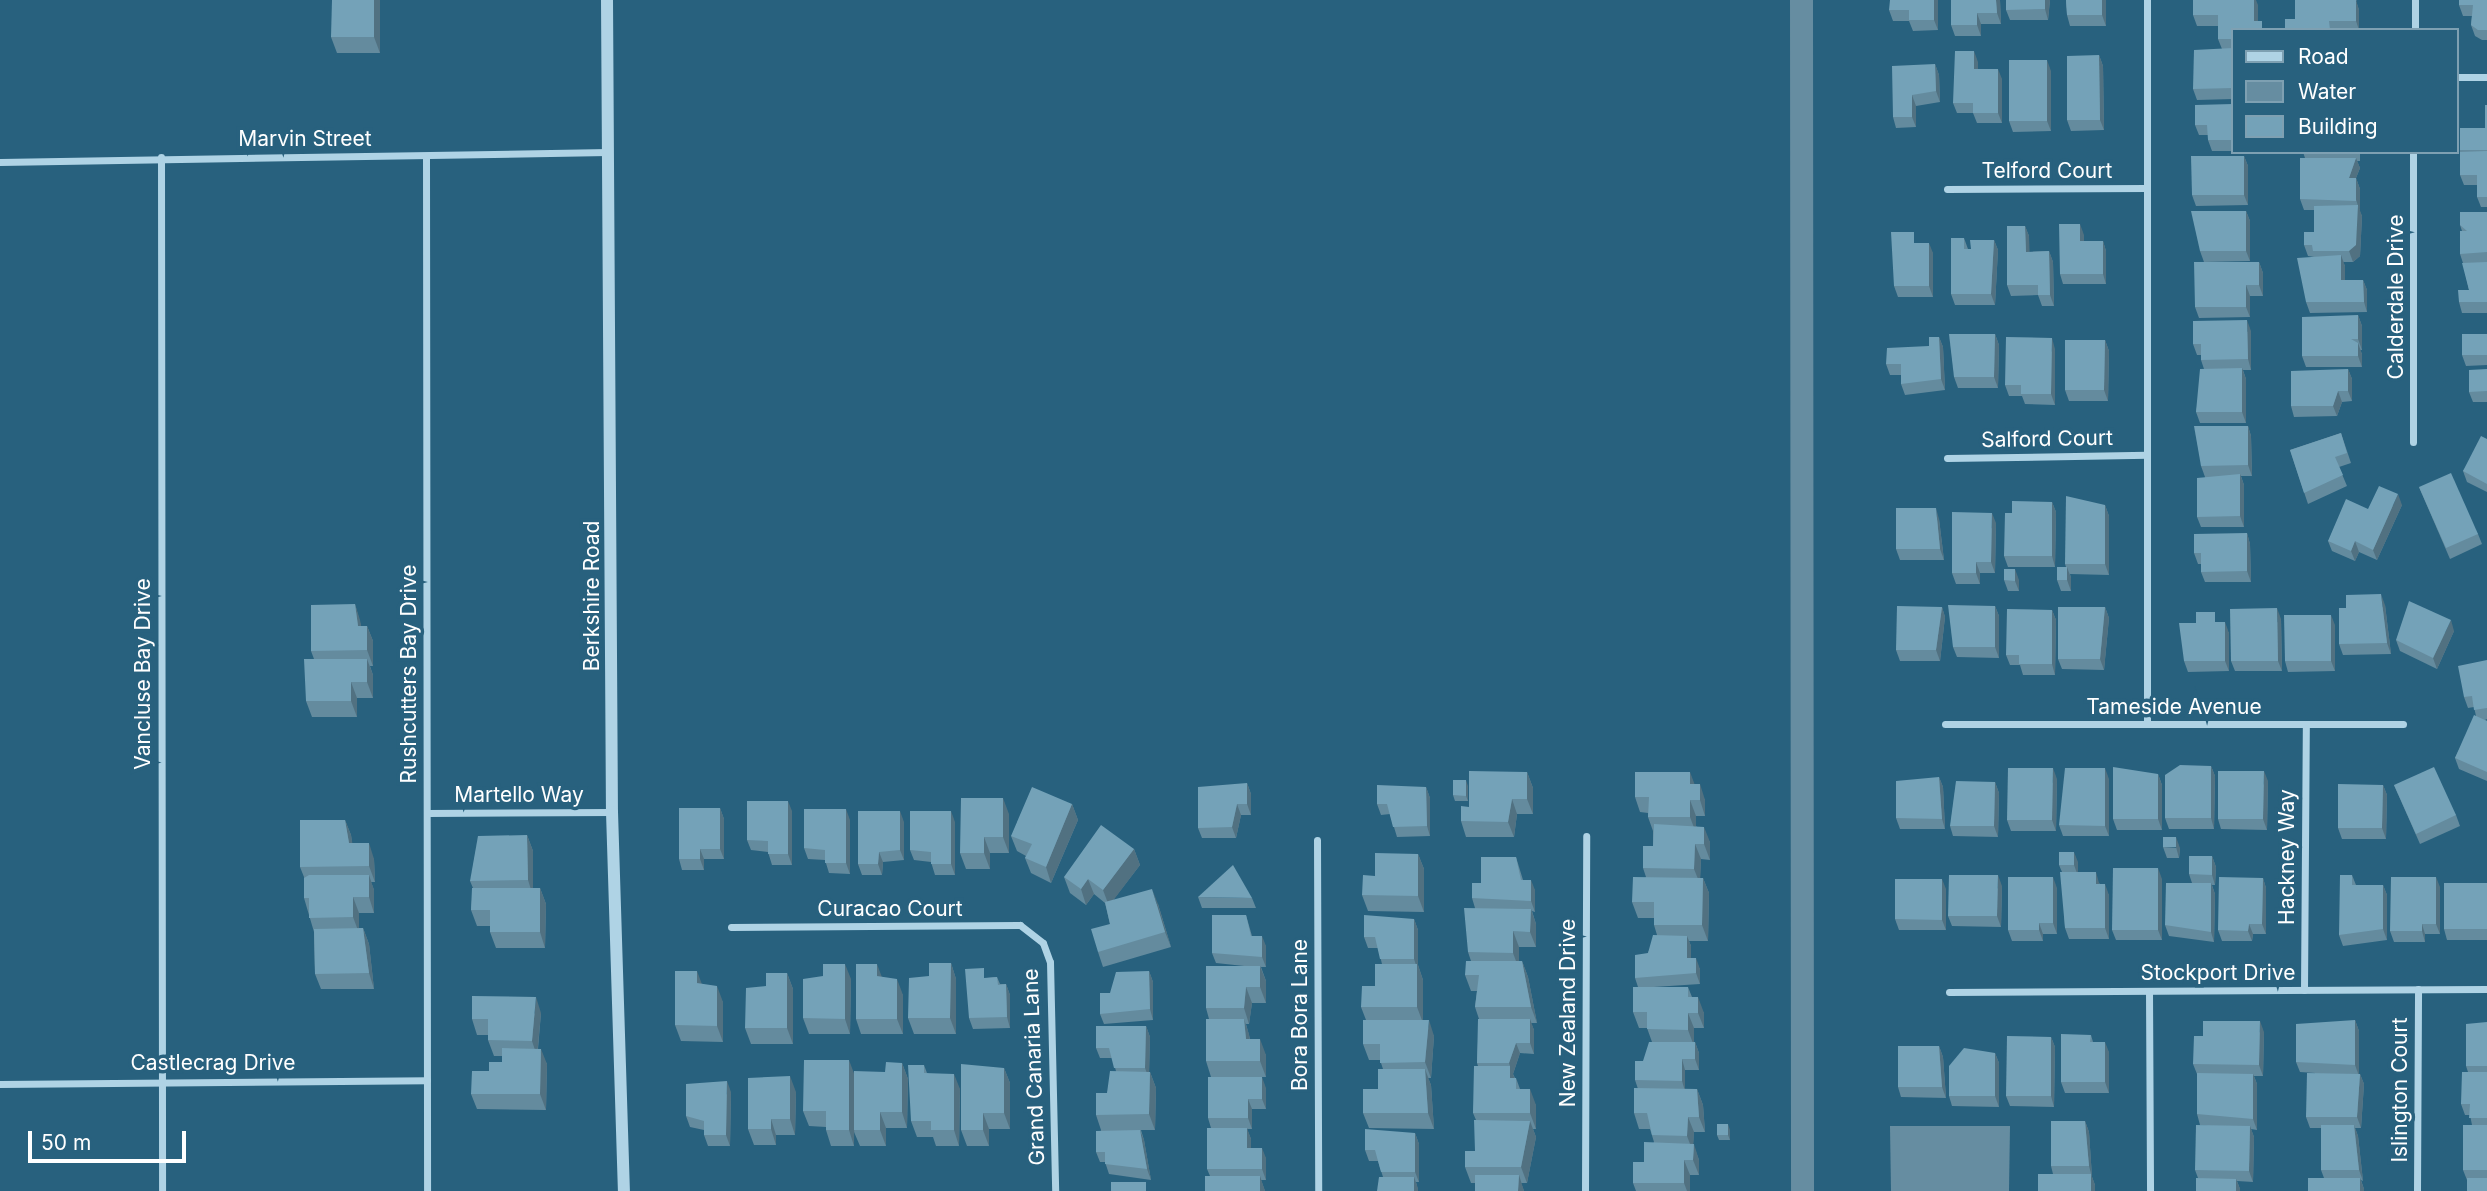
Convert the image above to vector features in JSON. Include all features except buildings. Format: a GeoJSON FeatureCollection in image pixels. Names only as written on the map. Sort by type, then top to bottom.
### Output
{"type":"FeatureCollection","features":[{"type":"Feature","properties":{"kind":"street","name":"Berkshire Road"},"geometry":{"type":"LineString","coordinates":[[607,0],[612,811],[624,1191]]}},
{"type":"Feature","properties":{"kind":"street"},"geometry":{"type":"LineString","coordinates":[[2147,0],[2147,724]]}},
{"type":"Feature","properties":{"kind":"street"},"geometry":{"type":"LineString","coordinates":[[2415,0],[2415,28]]}},
{"type":"Feature","properties":{"kind":"street"},"geometry":{"type":"LineString","coordinates":[[2459,77],[2487,77]]}},
{"type":"Feature","properties":{"kind":"street","name":"Marvin Street"},"geometry":{"type":"LineString","coordinates":[[0,162],[161,157],[426,157],[609,152]]}},
{"type":"Feature","properties":{"kind":"street","name":"Calderdale Drive"},"geometry":{"type":"LineString","coordinates":[[2413,154],[2413,442]]}},
{"type":"Feature","properties":{"kind":"street","name":"Vancluse Bay Drive"},"geometry":{"type":"LineString","coordinates":[[161,157],[162,1191]]}},
{"type":"Feature","properties":{"kind":"street","name":"Rushcutters Bay Drive"},"geometry":{"type":"LineString","coordinates":[[426,157],[427,1191]]}},
{"type":"Feature","properties":{"kind":"street","name":"Telford Court"},"geometry":{"type":"LineString","coordinates":[[1947,189],[2147,188]]}},
{"type":"Feature","properties":{"kind":"street","name":"Salford Court"},"geometry":{"type":"LineString","coordinates":[[1947,458],[2147,455]]}},
{"type":"Feature","properties":{"kind":"street","name":"Tameside Avenue"},"geometry":{"type":"LineString","coordinates":[[1945,724],[2403,724]]}},
{"type":"Feature","properties":{"kind":"street","name":"Hackney Way"},"geometry":{"type":"LineString","coordinates":[[2304,990],[2306,724]]}},
{"type":"Feature","properties":{"kind":"street","name":"Martello Way"},"geometry":{"type":"LineString","coordinates":[[427,813],[612,811]]}},
{"type":"Feature","properties":{"kind":"street","name":"New Zealand Drive"},"geometry":{"type":"LineString","coordinates":[[1585,1191],[1586,836]]}},
{"type":"Feature","properties":{"kind":"street","name":"Bora Bora Lane"},"geometry":{"type":"LineString","coordinates":[[1317,840],[1318,1191]]}},
{"type":"Feature","properties":{"kind":"street","name":"Curacao Court"},"geometry":{"type":"LineString","coordinates":[[731,927],[1020,925],[1043,943]]}},
{"type":"Feature","properties":{"kind":"street","name":"Grand Canaria Lane"},"geometry":{"type":"LineString","coordinates":[[1043,943],[1050,962],[1055,1191]]}},
{"type":"Feature","properties":{"kind":"street","name":"Islington Court"},"geometry":{"type":"LineString","coordinates":[[2417,1191],[2418,989]]}},
{"type":"Feature","properties":{"kind":"street","name":"Stockport Drive"},"geometry":{"type":"LineString","coordinates":[[1949,992],[2487,989]]}},
{"type":"Feature","properties":{"kind":"street"},"geometry":{"type":"LineString","coordinates":[[2150,991],[2150,1191]]}},
{"type":"Feature","properties":{"kind":"street","name":"Castlecrag Drive"},"geometry":{"type":"LineString","coordinates":[[0,1084],[160,1079],[427,1080]]}},
{"type":"Feature","properties":{"kind":"water"},"geometry":{"type":"Polygon","coordinates":[[[1890,1126],[2010,1126],[2009,1191],[1891,1191],[1890,1126]]]}},
{"type":"Feature","properties":{"kind":"waterway"},"geometry":{"type":"LineString","coordinates":[[1801,0],[1802,1191]]}}]}
